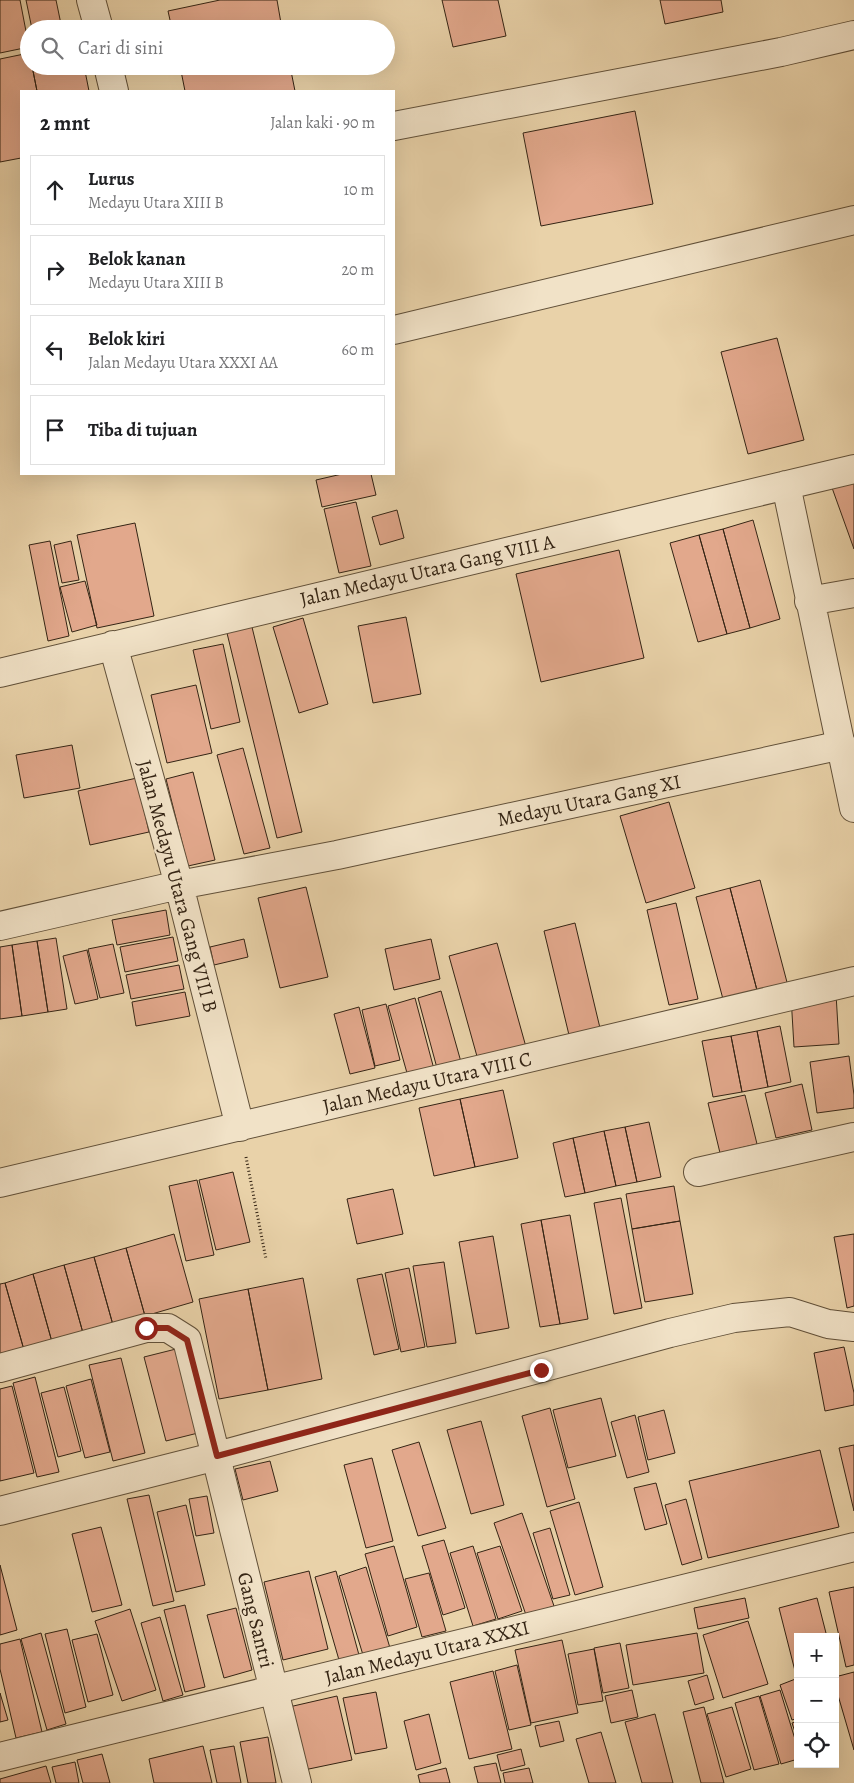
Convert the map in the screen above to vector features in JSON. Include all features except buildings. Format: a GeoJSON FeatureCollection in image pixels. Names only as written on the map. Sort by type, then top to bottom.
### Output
{"type":"FeatureCollection","features":[{"type":"Feature","properties":{"kind":"street"},"geometry":{"type":"LineString","coordinates":[[91,0],[96,20]]}},
{"type":"Feature","properties":{"kind":"street"},"geometry":{"type":"LineString","coordinates":[[395,126],[782,52],[854,35]]}},
{"type":"Feature","properties":{"kind":"street"},"geometry":{"type":"LineString","coordinates":[[110,75],[114,90]]}},
{"type":"Feature","properties":{"kind":"street"},"geometry":{"type":"LineString","coordinates":[[395,330],[854,220]]}},
{"type":"Feature","properties":{"kind":"street","name":"Jalan Medayu Utara Gang VIII A"},"geometry":{"type":"LineString","coordinates":[[0,673],[854,469]]}},
{"type":"Feature","properties":{"kind":"street"},"geometry":{"type":"LineString","coordinates":[[786,485],[854,808]]}},
{"type":"Feature","properties":{"kind":"street"},"geometry":{"type":"LineString","coordinates":[[809,601],[854,593]]}},
{"type":"Feature","properties":{"kind":"street","name":"Jalan Medayu Utara Gang VIII B"},"geometry":{"type":"LineString","coordinates":[[113,645],[179,885],[240,1126]]}},
{"type":"Feature","properties":{"kind":"street","name":"Medayu Utara Gang XI"},"geometry":{"type":"LineString","coordinates":[[0,926],[179,885],[337,855],[842,745]]}},
{"type":"Feature","properties":{"kind":"street","name":"Jalan Medayu Utara VIII C"},"geometry":{"type":"LineString","coordinates":[[0,1183],[854,981]]}},
{"type":"Feature","properties":{"kind":"street"},"geometry":{"type":"LineString","coordinates":[[698,1172],[854,1137]]}},
{"type":"Feature","properties":{"kind":"street"},"geometry":{"type":"LineString","coordinates":[[0,1511],[217,1456],[670,1333],[734,1318],[790,1312],[828,1324],[854,1327]]}},
{"type":"Feature","properties":{"kind":"street","name":"Gang Santri"},"geometry":{"type":"LineString","coordinates":[[0,1368],[146,1328],[168,1328],[187,1340],[297,1783]]}},
{"type":"Feature","properties":{"kind":"street","name":"Jalan Medayu Utara XXXI"},"geometry":{"type":"LineString","coordinates":[[0,1757],[273,1691],[663,1592],[854,1547]]}},
{"type":"Feature","properties":{"kind":"path"},"geometry":{"type":"LineString","coordinates":[[240,1126],[266,1259]]}},
{"type":"Feature","properties":{"kind":"route"},"geometry":{"type":"LineString","coordinates":[[146,1328],[168,1328],[187,1340],[217,1456],[541,1370]]}}]}
